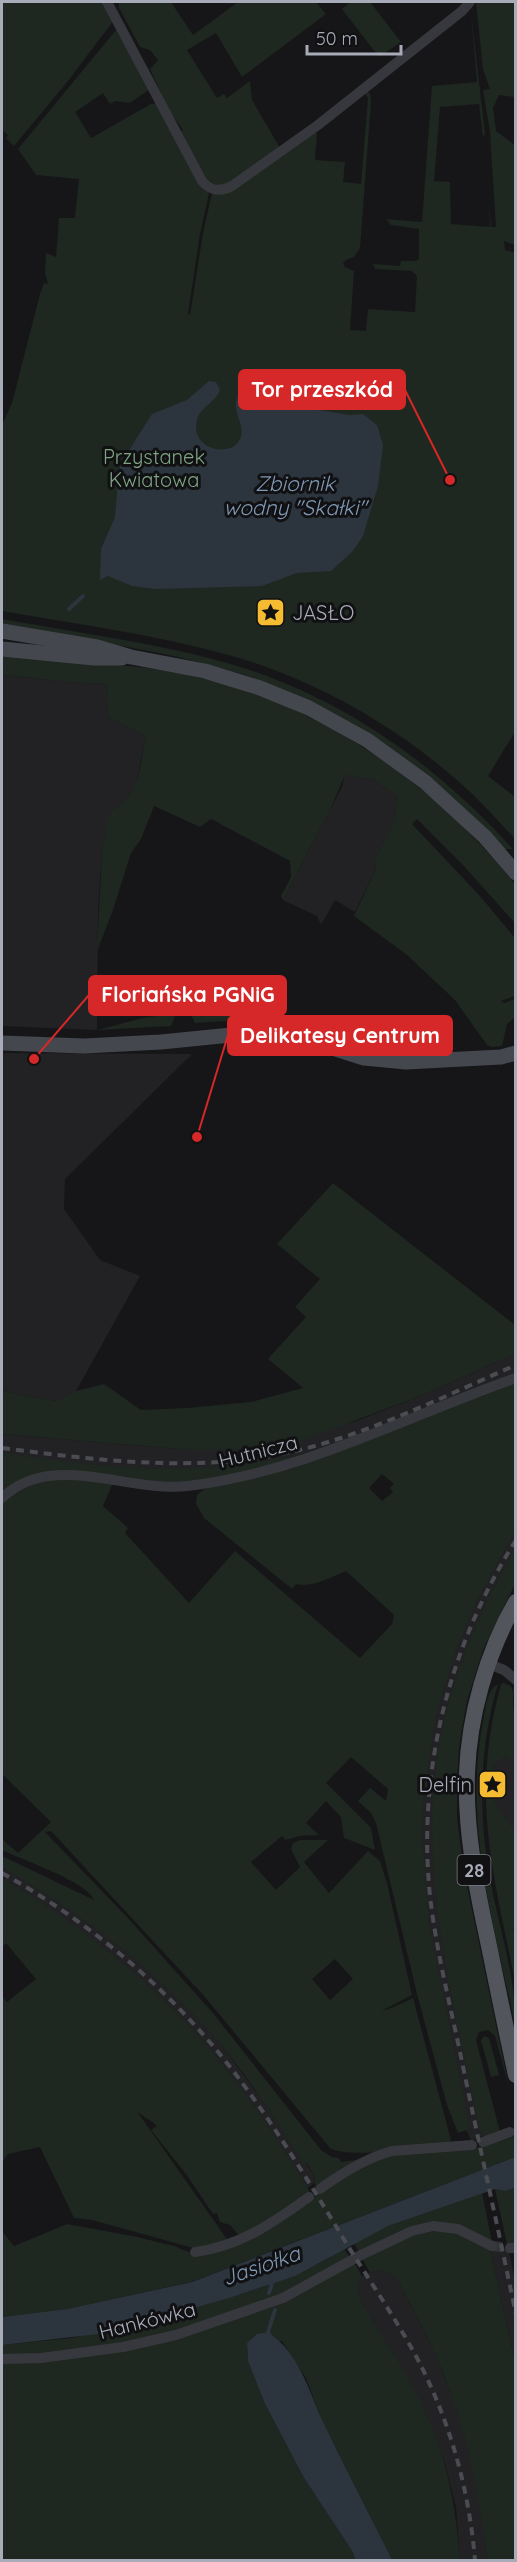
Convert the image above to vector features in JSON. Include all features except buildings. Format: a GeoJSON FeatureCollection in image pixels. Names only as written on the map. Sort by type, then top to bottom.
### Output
{"type":"FeatureCollection","features":[{"type":"Feature","properties":{"kind":"main road"},"geometry":{"type":"LineString","coordinates":[[2,631],[97,647],[131,657],[181,666],[241,682],[285,697],[340,724],[388,754],[442,795],[485,837],[516,873]]}},
{"type":"Feature","properties":{"kind":"main road"},"geometry":{"type":"LineString","coordinates":[[2,649],[94,658],[131,657]]}},
{"type":"Feature","properties":{"kind":"main road"},"geometry":{"type":"LineString","coordinates":[[2,1043],[105,1046],[261,1032],[317,1043],[364,1058],[406,1062],[501,1057],[516,1053]]}},
{"type":"Feature","properties":{"kind":"main road","name":"28"},"geometry":{"type":"LineString","coordinates":[[516,1602],[489,1664],[472,1729],[467,1773],[469,1830],[478,1894],[516,2075]]}},
{"type":"Feature","properties":{"kind":"street"},"geometry":{"type":"LineString","coordinates":[[107,2],[202,181],[209,187],[219,190],[232,186],[318,125],[462,11],[470,2]]}},
{"type":"Feature","properties":{"kind":"street","name":"Hutnicza"},"geometry":{"type":"LineString","coordinates":[[2,1497],[21,1483],[46,1475],[67,1475],[179,1487],[265,1471],[334,1449],[516,1378]]}},
{"type":"Feature","properties":{"kind":"street"},"geometry":{"type":"LineString","coordinates":[[489,1664],[504,1670],[516,1680]]}},
{"type":"Feature","properties":{"kind":"street"},"geometry":{"type":"LineString","coordinates":[[483,2142],[510,2132]]}},
{"type":"Feature","properties":{"kind":"street"},"geometry":{"type":"LineString","coordinates":[[320,2189],[380,2154],[472,2145]]}},
{"type":"Feature","properties":{"kind":"street"},"geometry":{"type":"LineString","coordinates":[[195,2252],[224,2247],[254,2234],[309,2197]]}},
{"type":"Feature","properties":{"kind":"street","name":"Hankówka"},"geometry":{"type":"LineString","coordinates":[[2,2359],[41,2358],[123,2347],[176,2335],[283,2298],[412,2231],[433,2226],[458,2229],[492,2246]]}},
{"type":"Feature","properties":{"kind":"shaded area"},"geometry":{"type":"Polygon","coordinates":[[[5,675],[86,684],[106,683],[108,717],[146,736],[136,784],[102,848],[98,913],[97,1030],[2,1026],[2,677],[5,675]]]}},
{"type":"Feature","properties":{"kind":"shaded area"},"geometry":{"type":"Polygon","coordinates":[[[345,774],[371,779],[397,796],[395,820],[374,861],[376,869],[355,912],[335,900],[321,925],[317,916],[283,900],[342,787],[345,774]]]}},
{"type":"Feature","properties":{"kind":"shaded area"},"geometry":{"type":"Polygon","coordinates":[[[2,1053],[192,1054],[65,1179],[64,1209],[100,1260],[140,1276],[76,1391],[56,1401],[2,1391],[2,1053]]]}},
{"type":"Feature","properties":{"kind":"shaded area"},"geometry":{"type":"Polygon","coordinates":[[[515,1354],[515,1374],[328,1449],[202,1477],[2,1460],[2,1434],[191,1450],[354,1422],[418,1397],[515,1354]]]}},
{"type":"Feature","properties":{"kind":"shaded area"},"geometry":{"type":"Polygon","coordinates":[[[515,1510],[515,1567],[476,1641],[436,1876],[441,1932],[485,2130],[485,2135],[471,2141],[463,2122],[411,1831],[440,1669],[515,1510]]]}},
{"type":"Feature","properties":{"kind":"shaded area"},"geometry":{"type":"Polygon","coordinates":[[[513,1688],[516,1690],[515,1847],[485,1789],[488,1763],[515,1705],[513,1688]]]}},
{"type":"Feature","properties":{"kind":"shaded area"},"geometry":{"type":"Polygon","coordinates":[[[2,1863],[41,1885],[137,1956],[206,2024],[291,2139],[315,2177],[313,2184],[306,2189],[2,1885],[2,1863]]]}},
{"type":"Feature","properties":{"kind":"shaded area"},"geometry":{"type":"Polygon","coordinates":[[[490,2248],[509,2251],[515,2281],[515,2362],[490,2248]]]}},
{"type":"Feature","properties":{"kind":"shaded area"},"geometry":{"type":"Polygon","coordinates":[[[377,2269],[387,2270],[397,2279],[434,2351],[455,2404],[472,2460],[482,2511],[487,2560],[460,2560],[456,2507],[444,2460],[426,2413],[361,2302],[357,2286],[361,2277],[377,2269]]]}},
{"type":"Feature","properties":{"kind":"green space"},"geometry":{"type":"Polygon","coordinates":[[[2,2],[104,2],[114,20],[68,81],[14,146],[2,130],[2,2]]]}},
{"type":"Feature","properties":{"kind":"green space"},"geometry":{"type":"Polygon","coordinates":[[[119,2],[171,2],[193,35],[238,2],[316,2],[326,14],[242,77],[216,33],[187,50],[217,98],[224,94],[227,98],[250,81],[252,100],[280,148],[227,185],[220,186],[208,182],[180,133],[183,130],[169,111],[150,69],[158,60],[150,50],[140,47],[119,8],[119,2]]]}},
{"type":"Feature","properties":{"kind":"green space"},"geometry":{"type":"Polygon","coordinates":[[[351,2],[370,2],[401,42],[379,57],[342,9],[351,2]]]}},
{"type":"Feature","properties":{"kind":"green space","name":"Przystanek Kwiatowa"},"geometry":{"type":"Polygon","coordinates":[[[476,2],[515,2],[515,97],[499,95],[493,108],[496,131],[516,146],[515,245],[504,241],[505,250],[516,253],[516,730],[488,776],[515,797],[515,839],[468,790],[426,755],[373,718],[315,687],[255,663],[197,647],[2,611],[2,425],[12,403],[40,294],[44,283],[48,284],[45,272],[46,253],[56,257],[59,218],[75,218],[79,179],[36,175],[18,149],[116,30],[150,89],[130,103],[115,101],[110,104],[103,93],[75,112],[91,138],[151,104],[158,104],[209,193],[200,234],[188,314],[190,315],[212,193],[317,132],[315,160],[345,162],[343,182],[361,184],[368,98],[364,92],[367,90],[371,102],[360,248],[354,257],[343,263],[345,267],[354,271],[350,330],[366,331],[368,309],[415,312],[417,276],[412,271],[375,269],[373,264],[400,266],[401,261],[419,259],[419,229],[391,225],[386,219],[422,222],[432,86],[477,82],[471,13],[485,134],[483,137],[479,104],[440,107],[434,181],[450,182],[451,224],[490,227],[489,200],[491,227],[496,227],[490,132],[483,90],[490,89],[483,69],[476,2]]]}},
{"type":"Feature","properties":{"kind":"green space"},"geometry":{"type":"Polygon","coordinates":[[[2,619],[148,644],[206,657],[275,679],[314,696],[386,738],[420,763],[453,789],[513,849],[505,849],[446,792],[383,743],[313,703],[277,687],[209,665],[150,651],[2,626],[2,619]]]}},
{"type":"Feature","properties":{"kind":"green space"},"geometry":{"type":"Polygon","coordinates":[[[2,655],[140,667],[212,680],[262,697],[311,718],[357,744],[401,774],[443,807],[481,844],[515,884],[515,923],[463,865],[417,819],[412,824],[480,896],[515,938],[515,996],[501,1001],[504,1003],[515,999],[515,1017],[507,1024],[502,1046],[487,1045],[455,1000],[407,955],[354,916],[376,869],[374,861],[395,819],[397,796],[371,779],[345,775],[330,810],[283,900],[281,896],[291,877],[290,861],[211,819],[200,827],[154,806],[141,839],[131,853],[97,951],[102,849],[110,812],[128,797],[133,789],[140,769],[146,736],[108,717],[106,683],[86,684],[5,675],[2,677],[2,655]]]}},
{"type":"Feature","properties":{"kind":"green space"},"geometry":{"type":"Polygon","coordinates":[[[213,998],[246,1008],[258,1009],[267,1018],[195,1023],[189,1011],[209,1008],[213,998]]]}},
{"type":"Feature","properties":{"kind":"green space"},"geometry":{"type":"Polygon","coordinates":[[[176,1013],[171,1026],[97,1030],[143,1018],[176,1013]]]}},
{"type":"Feature","properties":{"kind":"green space"},"geometry":{"type":"Polygon","coordinates":[[[333,1183],[515,1325],[515,1354],[418,1397],[303,1440],[239,1449],[191,1450],[2,1434],[2,1391],[56,1401],[76,1391],[104,1384],[141,1410],[251,1402],[303,1388],[268,1359],[306,1317],[295,1307],[320,1279],[277,1244],[333,1183]]]}},
{"type":"Feature","properties":{"kind":"green space"},"geometry":{"type":"Polygon","coordinates":[[[515,1380],[515,1531],[477,1600],[455,1653],[436,1716],[424,1789],[422,1833],[429,1924],[470,2129],[458,2133],[447,2105],[417,1994],[376,1823],[371,1813],[358,1801],[370,1788],[386,1801],[388,1789],[351,1757],[326,1783],[371,1828],[375,1850],[344,1838],[341,1817],[326,1801],[306,1823],[319,1835],[300,1836],[286,1840],[282,1836],[251,1862],[276,1890],[300,1867],[291,1849],[293,1843],[300,1840],[328,1840],[304,1862],[329,1893],[368,1851],[380,1861],[412,1995],[381,2011],[413,1998],[451,2140],[448,2144],[369,2153],[353,2153],[330,2148],[205,1997],[51,1831],[45,1832],[127,1917],[213,2013],[321,2150],[332,2157],[339,2158],[341,2162],[362,2159],[317,2187],[314,2183],[315,2177],[307,2163],[304,2165],[244,2075],[203,2024],[157,1979],[108,1938],[83,1919],[2,1867],[2,1856],[94,1900],[80,1886],[2,1850],[2,1839],[18,1853],[51,1822],[2,1774],[2,1502],[13,1492],[52,1478],[113,1483],[103,1506],[128,1528],[125,1533],[189,1603],[235,1551],[360,1658],[392,1624],[394,1615],[346,1571],[309,1585],[296,1584],[292,1589],[204,1518],[196,1504],[197,1495],[208,1486],[240,1479],[515,1380]],[[382,1474],[369,1488],[382,1501],[393,1492],[390,1488],[394,1484],[382,1474]],[[335,1959],[312,1979],[330,2000],[353,1979],[335,1959]]]}},
{"type":"Feature","properties":{"kind":"green space"},"geometry":{"type":"Polygon","coordinates":[[[2,1453],[118,1467],[191,1468],[229,1466],[308,1453],[242,1474],[188,1482],[38,1474],[17,1481],[2,1493],[2,1453]]]}},
{"type":"Feature","properties":{"kind":"green space"},"geometry":{"type":"Polygon","coordinates":[[[515,1549],[515,1584],[483,1650],[467,1701],[459,1747],[457,1783],[457,1818],[464,1872],[509,2087],[495,2036],[488,2030],[479,2032],[476,2040],[500,2132],[485,2138],[479,2127],[444,1956],[434,1868],[432,1825],[434,1782],[444,1721],[462,1661],[486,1604],[515,1549]]]}},
{"type":"Feature","properties":{"kind":"green space"},"geometry":{"type":"Polygon","coordinates":[[[504,1683],[511,1686],[513,1692],[513,1757],[509,1761],[505,1756],[492,1767],[499,1776],[495,1779],[496,1782],[486,1790],[492,1724],[501,1684],[504,1683]]]}},
{"type":"Feature","properties":{"kind":"green space"},"geometry":{"type":"Polygon","coordinates":[[[498,1684],[487,1735],[482,1812],[487,1863],[511,1974],[515,2025],[483,1872],[477,1794],[478,1755],[485,1708],[489,1694],[498,1684]]]}},
{"type":"Feature","properties":{"kind":"green space"},"geometry":{"type":"Polygon","coordinates":[[[486,1790],[515,1832],[516,1925],[513,1929],[516,1935],[515,1981],[493,1869],[488,1834],[486,1790]]]}},
{"type":"Feature","properties":{"kind":"green space"},"geometry":{"type":"Polygon","coordinates":[[[2,1878],[35,1898],[98,1943],[156,1993],[183,2020],[244,2093],[310,2192],[241,2238],[230,2225],[220,2222],[217,2213],[213,2214],[186,2174],[151,2130],[157,2126],[136,2110],[229,2242],[197,2249],[92,2220],[74,2218],[40,2147],[8,2154],[2,2162],[2,1997],[7,2002],[36,1979],[6,1943],[2,1947],[2,1878]]]}},
{"type":"Feature","properties":{"kind":"green space"},"geometry":{"type":"Polygon","coordinates":[[[484,2036],[489,2038],[499,2075],[491,2077],[481,2040],[484,2036]]]}},
{"type":"Feature","properties":{"kind":"green space"},"geometry":{"type":"Polygon","coordinates":[[[515,2136],[515,2157],[191,2282],[67,2309],[2,2317],[2,2231],[14,2246],[67,2224],[137,2237],[174,2246],[196,2255],[208,2253],[311,2199],[378,2158],[403,2153],[468,2150],[515,2136]]]}},
{"type":"Feature","properties":{"kind":"green space"},"geometry":{"type":"Polygon","coordinates":[[[515,2188],[515,2244],[507,2244],[495,2189],[505,2191],[515,2188]]]}},
{"type":"Feature","properties":{"kind":"green space"},"geometry":{"type":"Polygon","coordinates":[[[482,2193],[492,2242],[445,2223],[360,2254],[354,2243],[388,2226],[482,2193]]]}},
{"type":"Feature","properties":{"kind":"green space"},"geometry":{"type":"Polygon","coordinates":[[[424,2231],[456,2232],[490,2248],[515,2362],[515,2560],[487,2560],[475,2480],[462,2428],[445,2377],[397,2279],[384,2271],[378,2270],[370,2273],[362,2258],[424,2231]]]}},
{"type":"Feature","properties":{"kind":"green space"},"geometry":{"type":"Polygon","coordinates":[[[344,2249],[350,2258],[277,2296],[191,2327],[121,2345],[2,2357],[2,2345],[72,2338],[138,2325],[263,2287],[322,2262],[344,2249]]]}},
{"type":"Feature","properties":{"kind":"green space"},"geometry":{"type":"Polygon","coordinates":[[[354,2262],[362,2276],[357,2286],[361,2302],[412,2385],[434,2431],[453,2503],[460,2560],[392,2560],[323,2423],[306,2378],[282,2341],[247,2343],[248,2361],[265,2404],[304,2478],[356,2560],[2,2560],[2,2362],[42,2361],[222,2321],[354,2262]]]}},
{"type":"Feature","properties":{"kind":"water","name":"Zbiornik wodny \"Skałki\""},"geometry":{"type":"Polygon","coordinates":[[[209,381],[216,382],[220,390],[204,408],[197,420],[196,428],[201,440],[212,448],[233,447],[241,437],[236,404],[240,391],[273,402],[349,415],[363,414],[377,425],[383,445],[378,486],[363,536],[352,552],[331,571],[297,573],[262,586],[156,589],[132,586],[108,576],[100,580],[101,549],[115,517],[119,470],[124,458],[152,414],[187,400],[209,381]]]}},
{"type":"Feature","properties":{"kind":"water","name":"Jasiołka"},"geometry":{"type":"Polygon","coordinates":[[[515,2157],[515,2188],[505,2191],[495,2189],[388,2226],[295,2276],[229,2298],[108,2333],[2,2345],[2,2317],[67,2309],[192,2282],[515,2157]]]}},
{"type":"Feature","properties":{"kind":"water"},"geometry":{"type":"Polygon","coordinates":[[[268,2332],[279,2341],[296,2362],[324,2424],[392,2560],[356,2560],[304,2478],[265,2404],[248,2361],[247,2343],[257,2334],[268,2332]]]}},
{"type":"Feature","properties":{"kind":"waterway"},"geometry":{"type":"LineString","coordinates":[[69,609],[83,596]]}},
{"type":"Feature","properties":{"kind":"waterway","name":"Jasiołka"},"geometry":{"type":"LineString","coordinates":[[269,2293],[273,2280]]}},
{"type":"Feature","properties":{"kind":"waterway"},"geometry":{"type":"LineString","coordinates":[[270,2336],[268,2332],[275,2310]]}},
{"type":"Feature","properties":{"kind":"tunnel"},"geometry":{"type":"LineString","coordinates":[[492,2246],[510,2248]]}},
{"type":"Feature","properties":{"kind":"railway"},"geometry":{"type":"LineString","coordinates":[[2,1448],[131,1462],[195,1463],[260,1458],[326,1443],[359,1432],[516,1365]]}},
{"type":"Feature","properties":{"kind":"railway"},"geometry":{"type":"LineString","coordinates":[[516,1540],[472,1623],[443,1711],[434,1756],[427,1849],[430,1896],[439,1955],[516,2315]]}},
{"type":"Feature","properties":{"kind":"railway"},"geometry":{"type":"LineString","coordinates":[[2,1873],[98,1936],[156,1986],[210,2042],[264,2114],[392,2315],[429,2382],[448,2431],[463,2481],[475,2560]]}},
{"type":"Feature","properties":{"kind":"place","name":"Tor przeszkód"},"geometry":{"type":"Point","coordinates":[450,480]}},
{"type":"Feature","properties":{"kind":"place","name":"JASŁO"},"geometry":{"type":"Point","coordinates":[271,612]}},
{"type":"Feature","properties":{"kind":"place","name":"Floriańska PGNiG"},"geometry":{"type":"Point","coordinates":[34,1059]}},
{"type":"Feature","properties":{"kind":"place","name":"Delikatesy Centrum"},"geometry":{"type":"Point","coordinates":[197,1137]}},
{"type":"Feature","properties":{"kind":"place","name":"Delfin"},"geometry":{"type":"Point","coordinates":[493,1784]}}]}
